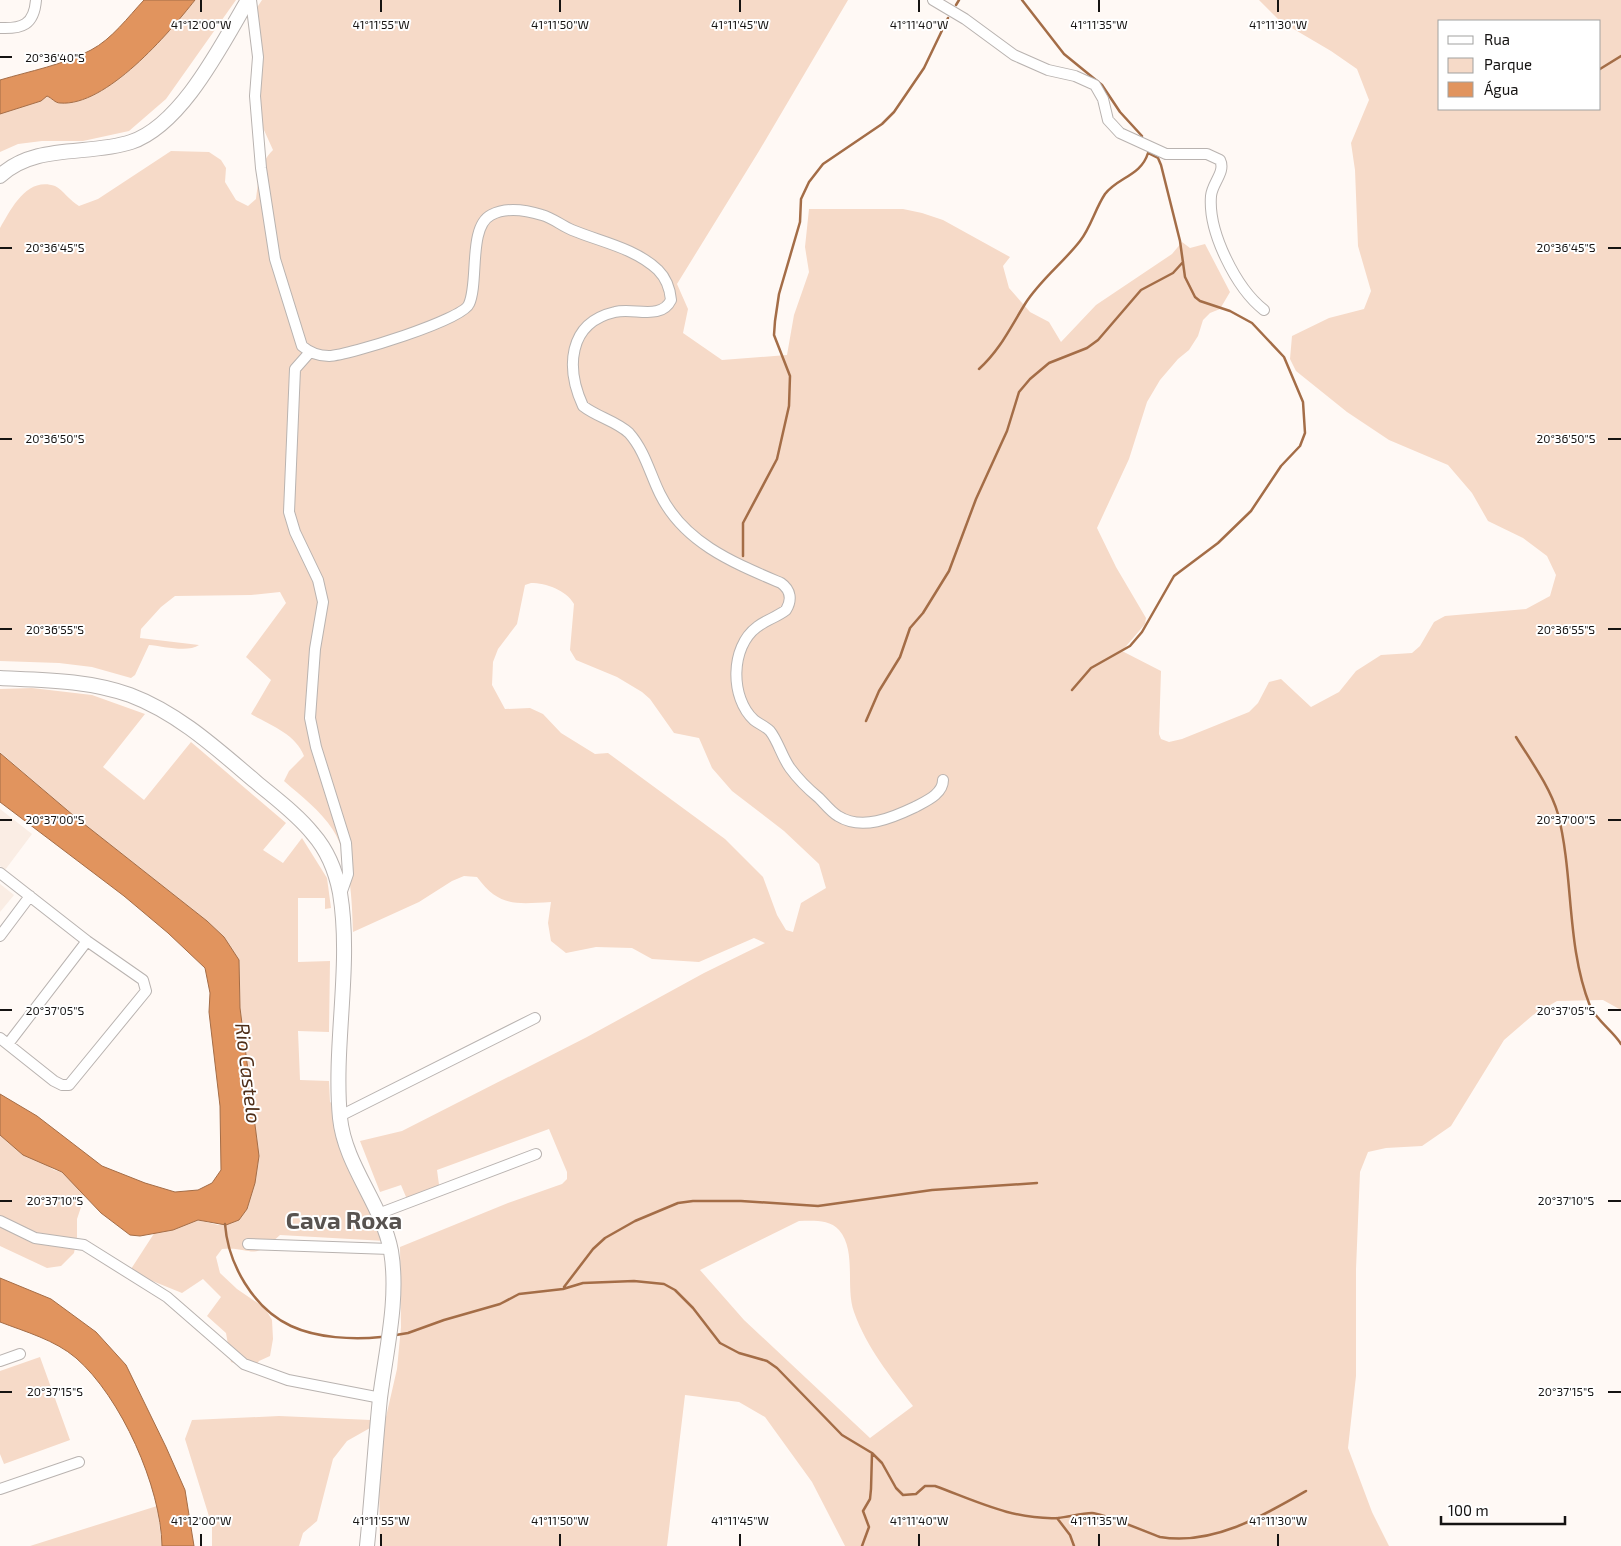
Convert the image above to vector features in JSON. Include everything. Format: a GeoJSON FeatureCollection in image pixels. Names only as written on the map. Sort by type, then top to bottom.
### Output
{"type":"FeatureCollection","features":[{"type":"Feature","properties":{"kind":"street"},"geometry":{"type":"LineString","coordinates":[[0,28],[18,29],[29,22],[36,0]]}},
{"type":"Feature","properties":{"kind":"street"},"geometry":{"type":"LineString","coordinates":[[0,176],[9,167],[42,155],[110,146],[144,137],[165,122],[188,96],[250,0]]}},
{"type":"Feature","properties":{"kind":"street"},"geometry":{"type":"LineString","coordinates":[[250,0],[258,57],[255,96],[258,149],[268,219],[281,283],[296,335],[302,346],[310,352],[330,356],[353,351],[447,321],[461,312],[469,306],[476,259],[477,237],[482,223],[489,216],[505,210],[543,215],[570,230],[638,255],[659,271],[666,282],[671,300],[669,305],[663,310],[656,312],[630,310],[614,312],[598,318],[575,343],[572,362],[573,378],[583,406],[591,412],[621,426],[637,444],[668,507],[689,532],[715,554],[781,583],[788,590],[790,598],[786,610],[756,628],[743,646],[739,656],[737,682],[745,707],[754,720],[770,732],[790,767],[802,782],[839,816],[850,821],[880,822],[897,816],[937,794],[943,780]]}},
{"type":"Feature","properties":{"kind":"street"},"geometry":{"type":"LineString","coordinates":[[933,0],[965,19],[1014,55],[1048,70],[1075,76],[1095,85],[1103,99],[1108,120],[1120,133],[1166,154],[1207,154],[1217,157],[1222,164],[1222,169],[1211,195],[1218,235],[1240,286],[1264,310]]}},
{"type":"Feature","properties":{"kind":"street"},"geometry":{"type":"LineString","coordinates":[[310,352],[295,369],[289,512],[295,532],[318,580],[323,602],[314,658],[310,718],[331,802],[346,843],[348,874],[340,895]]}},
{"type":"Feature","properties":{"kind":"street"},"geometry":{"type":"LineString","coordinates":[[0,678],[73,682],[111,689],[154,706],[176,718],[222,754],[304,824],[329,860],[340,895],[342,967],[340,1116],[350,1155],[378,1214],[390,1249],[392,1308],[380,1398],[367,1546]]}},
{"type":"Feature","properties":{"kind":"street"},"geometry":{"type":"LineString","coordinates":[[0,873],[146,984],[146,991],[71,1084],[62,1085],[54,1082],[4,1041],[87,940]]}},
{"type":"Feature","properties":{"kind":"street"},"geometry":{"type":"LineString","coordinates":[[0,936],[30,896]]}},
{"type":"Feature","properties":{"kind":"street"},"geometry":{"type":"LineString","coordinates":[[340,1116],[535,1018]]}},
{"type":"Feature","properties":{"kind":"street"},"geometry":{"type":"LineString","coordinates":[[378,1214],[536,1154]]}},
{"type":"Feature","properties":{"kind":"street"},"geometry":{"type":"LineString","coordinates":[[0,1221],[35,1238],[84,1245],[167,1296],[244,1364],[288,1380],[380,1398]]}},
{"type":"Feature","properties":{"kind":"street"},"geometry":{"type":"LineString","coordinates":[[248,1244],[390,1249]]}},
{"type":"Feature","properties":{"kind":"street"},"geometry":{"type":"LineString","coordinates":[[0,1361],[20,1354]]}},
{"type":"Feature","properties":{"kind":"street"},"geometry":{"type":"LineString","coordinates":[[0,1488],[79,1462]]}},
{"type":"Feature","properties":{"kind":"shaded area"},"geometry":{"type":"Polygon","coordinates":[[[0,809],[32,834],[5,870],[0,866],[0,809]]]}},
{"type":"Feature","properties":{"kind":"shaded area"},"geometry":{"type":"Polygon","coordinates":[[[0,884],[14,895],[0,912],[0,884]]]}},
{"type":"Feature","properties":{"kind":"green space"},"geometry":{"type":"Polygon","coordinates":[[[195,0],[236,0],[166,99],[129,131],[83,141],[42,141],[18,144],[0,152],[0,114],[41,101],[47,96],[60,103],[78,101],[97,93],[116,81],[153,48],[195,0]]]}},
{"type":"Feature","properties":{"kind":"green space"},"geometry":{"type":"Polygon","coordinates":[[[262,0],[848,0],[759,151],[677,284],[688,309],[683,333],[722,360],[787,355],[794,315],[809,272],[805,247],[809,209],[903,209],[943,220],[1010,257],[1003,266],[1009,288],[1030,312],[1049,322],[1061,342],[1096,305],[1172,254],[1182,242],[1190,248],[1205,244],[1230,292],[1220,309],[1210,313],[1203,320],[1198,336],[1189,350],[1178,359],[1160,380],[1147,402],[1129,459],[1097,528],[1116,567],[1146,618],[1145,624],[1122,651],[1161,671],[1159,734],[1161,739],[1169,742],[1182,739],[1249,712],[1258,703],[1269,682],[1281,679],[1311,707],[1339,692],[1356,671],[1381,655],[1412,653],[1420,646],[1434,622],[1445,616],[1526,609],[1550,596],[1556,575],[1547,556],[1523,538],[1488,521],[1472,493],[1448,465],[1389,440],[1347,412],[1296,371],[1290,359],[1292,336],[1329,318],[1364,309],[1371,291],[1358,246],[1355,170],[1351,143],[1369,100],[1357,69],[1331,51],[1280,21],[1259,0],[1621,0],[1621,1010],[1603,1000],[1557,1001],[1533,1015],[1504,1040],[1451,1126],[1422,1146],[1386,1148],[1368,1152],[1360,1172],[1356,1269],[1356,1376],[1348,1448],[1372,1512],[1389,1546],[845,1546],[812,1482],[765,1417],[739,1402],[685,1395],[667,1546],[380,1546],[379,1478],[383,1430],[397,1369],[401,1327],[400,1247],[508,1203],[562,1184],[567,1179],[567,1172],[549,1129],[437,1170],[440,1192],[409,1204],[401,1185],[380,1192],[360,1141],[402,1131],[587,1037],[704,973],[765,943],[754,938],[699,962],[652,959],[632,948],[596,947],[566,953],[551,941],[548,923],[551,902],[509,902],[493,894],[477,877],[464,876],[452,881],[419,902],[353,932],[347,867],[339,841],[323,816],[284,781],[289,771],[304,756],[300,748],[289,736],[251,714],[271,680],[246,657],[286,603],[280,592],[251,595],[175,596],[161,607],[141,629],[140,638],[199,645],[182,649],[149,645],[135,675],[131,678],[92,667],[59,663],[0,661],[0,228],[21,196],[36,186],[45,184],[55,186],[79,206],[98,199],[171,151],[209,152],[221,160],[226,168],[225,182],[236,200],[248,206],[256,199],[264,161],[273,150],[254,108],[256,9],[262,0]],[[531,583],[525,585],[517,624],[498,649],[493,662],[492,685],[505,709],[530,708],[543,714],[561,733],[595,754],[608,753],[725,839],[763,877],[777,915],[786,930],[793,932],[801,903],[826,888],[819,864],[784,831],[732,791],[712,768],[699,738],[674,733],[650,699],[642,692],[617,677],[576,660],[570,650],[574,604],[566,595],[555,588],[531,583]],[[799,1221],[700,1270],[744,1320],[870,1438],[913,1406],[880,1361],[859,1325],[850,1292],[848,1248],[839,1230],[835,1226],[820,1221],[799,1221]]]}},
{"type":"Feature","properties":{"kind":"green space"},"geometry":{"type":"Polygon","coordinates":[[[32,688],[92,695],[145,714],[103,767],[144,800],[191,742],[286,823],[263,850],[283,863],[302,838],[327,878],[331,908],[325,909],[325,898],[298,898],[298,962],[330,961],[329,1032],[298,1031],[300,1080],[329,1081],[330,1102],[340,1109],[385,1241],[280,1235],[263,1249],[257,1251],[222,1249],[216,1257],[220,1273],[237,1289],[265,1308],[272,1320],[273,1339],[270,1356],[259,1361],[253,1369],[231,1362],[226,1333],[207,1316],[221,1297],[203,1279],[182,1293],[145,1278],[131,1269],[155,1232],[173,1230],[198,1220],[218,1225],[239,1220],[247,1209],[255,1183],[259,1156],[240,1008],[239,961],[224,937],[207,921],[74,816],[0,752],[0,689],[32,688]]]}},
{"type":"Feature","properties":{"kind":"green space"},"geometry":{"type":"Polygon","coordinates":[[[0,1135],[54,1170],[62,1172],[85,1195],[77,1219],[77,1237],[74,1253],[61,1266],[47,1268],[0,1246],[0,1135]]]}},
{"type":"Feature","properties":{"kind":"green space"},"geometry":{"type":"Polygon","coordinates":[[[40,1357],[70,1440],[4,1464],[0,1454],[0,1371],[40,1357]]]}},
{"type":"Feature","properties":{"kind":"green space"},"geometry":{"type":"Polygon","coordinates":[[[279,1416],[371,1420],[370,1428],[347,1441],[333,1459],[317,1521],[303,1533],[299,1546],[212,1546],[212,1526],[185,1439],[192,1420],[279,1416]]]}},
{"type":"Feature","properties":{"kind":"green space"},"geometry":{"type":"Polygon","coordinates":[[[157,1506],[162,1546],[30,1546],[157,1506]]]}},
{"type":"Feature","properties":{"kind":"water"},"geometry":{"type":"Polygon","coordinates":[[[144,0],[195,0],[153,48],[116,81],[97,93],[78,101],[60,103],[47,96],[41,101],[0,114],[0,80],[58,64],[91,50],[113,34],[144,0]]]}},
{"type":"Feature","properties":{"kind":"water","name":"Rio Castelo"},"geometry":{"type":"Polygon","coordinates":[[[0,753],[74,816],[207,921],[224,937],[239,960],[240,1008],[259,1156],[255,1183],[247,1209],[239,1220],[226,1225],[198,1220],[173,1230],[140,1236],[130,1235],[101,1213],[62,1172],[23,1155],[0,1135],[0,1094],[37,1116],[102,1166],[145,1183],[175,1192],[198,1190],[212,1183],[221,1170],[220,1106],[209,1012],[210,993],[205,968],[168,933],[124,896],[0,802],[0,753]]]}},
{"type":"Feature","properties":{"kind":"water"},"geometry":{"type":"Polygon","coordinates":[[[0,1278],[51,1299],[96,1332],[126,1365],[185,1490],[194,1546],[162,1546],[160,1523],[154,1497],[136,1444],[123,1419],[93,1375],[76,1358],[50,1341],[0,1322],[0,1278]]]}},
{"type":"Feature","properties":{"kind":"waterway"},"geometry":{"type":"LineString","coordinates":[[956,5],[959,0]]}},
{"type":"Feature","properties":{"kind":"waterway"},"geometry":{"type":"LineString","coordinates":[[1022,0],[1064,54],[1102,85],[1120,112],[1142,136]]}},
{"type":"Feature","properties":{"kind":"waterway"},"geometry":{"type":"LineString","coordinates":[[743,556],[743,523],[777,459],[789,406],[790,376],[774,335],[779,294],[800,222],[801,199],[809,182],[823,164],[882,124],[894,112],[924,68],[948,18]]}},
{"type":"Feature","properties":{"kind":"waterway"},"geometry":{"type":"LineString","coordinates":[[1601,68],[1621,56]]}},
{"type":"Feature","properties":{"kind":"waterway"},"geometry":{"type":"LineString","coordinates":[[979,369],[999,346],[1031,295],[1080,241],[1105,194],[1110,188],[1135,172],[1145,161],[1148,153]]}},
{"type":"Feature","properties":{"kind":"waterway"},"geometry":{"type":"LineString","coordinates":[[1072,690],[1091,668],[1130,646],[1142,632],[1174,576],[1218,543],[1251,511],[1281,466],[1300,446],[1305,433],[1303,402],[1284,357],[1252,323],[1230,311],[1200,301],[1195,297],[1185,277],[1180,241],[1161,165],[1158,158],[1148,153]]}},
{"type":"Feature","properties":{"kind":"waterway"},"geometry":{"type":"LineString","coordinates":[[866,721],[879,691],[900,657],[910,628],[923,613],[949,571],[976,499],[1007,431],[1019,392],[1030,379],[1049,363],[1087,348],[1098,340],[1141,290],[1173,273],[1183,262]]}},
{"type":"Feature","properties":{"kind":"waterway"},"geometry":{"type":"LineString","coordinates":[[1516,737],[1545,784],[1558,814],[1563,838],[1577,959],[1582,983],[1590,1006],[1621,1044]]}},
{"type":"Feature","properties":{"kind":"waterway"},"geometry":{"type":"LineString","coordinates":[[564,1287],[593,1249],[605,1238],[635,1221],[678,1203],[693,1201],[741,1201],[818,1206],[932,1190],[1037,1183]]}},
{"type":"Feature","properties":{"kind":"waterway"},"geometry":{"type":"LineString","coordinates":[[225,1224],[227,1239],[237,1269],[254,1296],[277,1318],[301,1330],[324,1336],[347,1338],[381,1337]]}},
{"type":"Feature","properties":{"kind":"waterway"},"geometry":{"type":"LineString","coordinates":[[396,1335],[408,1333],[444,1320],[500,1304],[519,1294],[563,1289],[583,1283],[634,1281],[664,1284],[675,1290],[693,1308],[720,1343],[739,1353],[767,1361],[777,1368],[842,1435],[872,1453],[882,1463],[896,1488],[903,1495],[916,1494],[925,1486],[935,1486],[1010,1513],[1041,1518],[1058,1518],[1092,1513],[1114,1519],[1160,1537],[1179,1539],[1199,1537],[1236,1527],[1255,1519],[1306,1491]]}},
{"type":"Feature","properties":{"kind":"waterway"},"geometry":{"type":"LineString","coordinates":[[862,1546],[869,1527],[863,1511],[870,1499],[872,1453]]}},
{"type":"Feature","properties":{"kind":"waterway"},"geometry":{"type":"LineString","coordinates":[[1057,1518],[1070,1535],[1074,1546]]}},
{"type":"Feature","properties":{"kind":"district","name":"Cava Roxa"},"geometry":{"type":"Point","coordinates":[344,1219]}}]}
